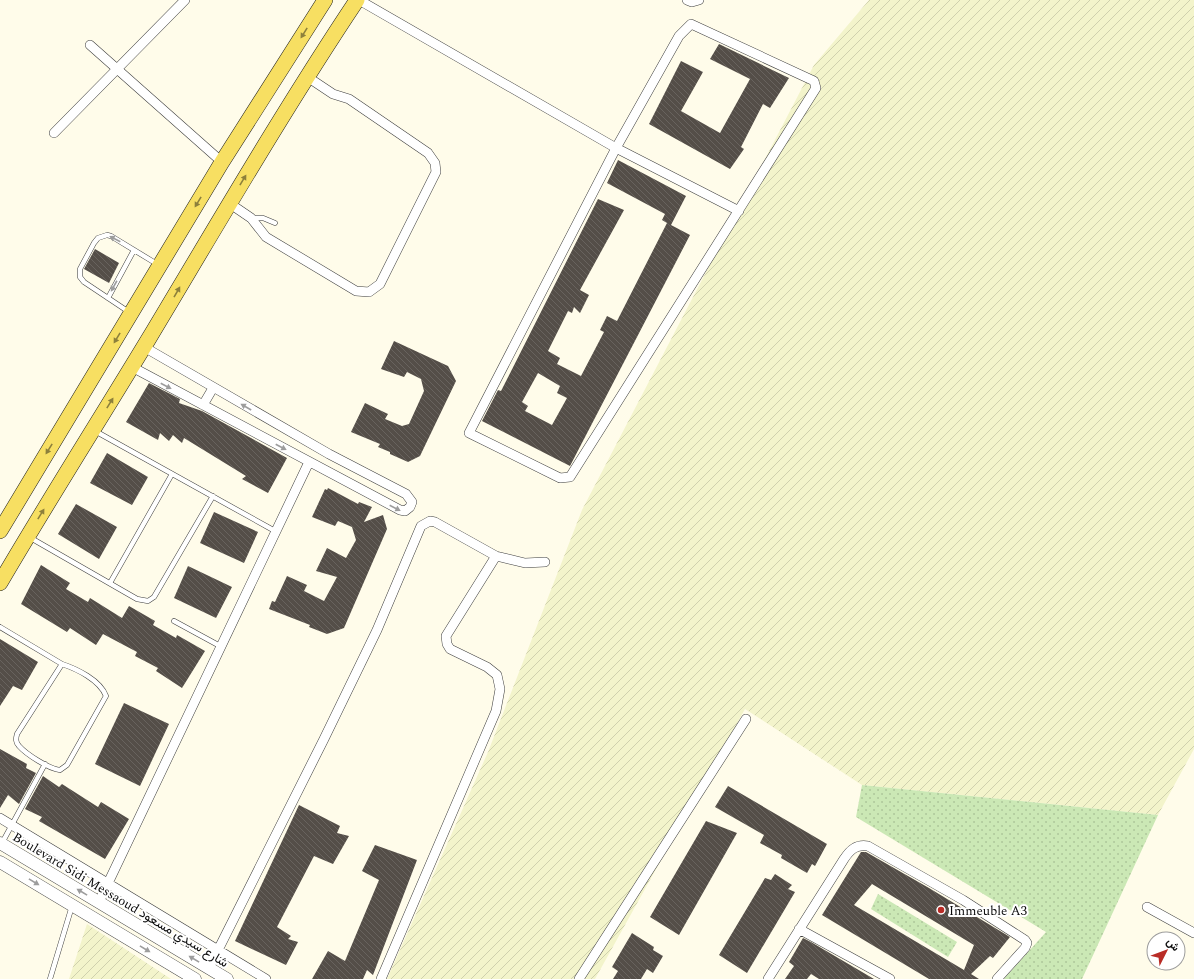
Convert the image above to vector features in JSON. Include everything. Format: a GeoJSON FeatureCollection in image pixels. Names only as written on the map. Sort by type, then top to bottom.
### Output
{"type":"FeatureCollection","features":[{"type":"Feature","properties":{"kind":"main road"},"geometry":{"type":"LineString","coordinates":[[0,531],[222,162],[325,0]]}},
{"type":"Feature","properties":{"kind":"main road"},"geometry":{"type":"LineString","coordinates":[[0,583],[132,367],[306,76],[358,0]]}},
{"type":"Feature","properties":{"kind":"street"},"geometry":{"type":"LineString","coordinates":[[54,133],[116,68],[185,0]]}},
{"type":"Feature","properties":{"kind":"street"},"geometry":{"type":"LineString","coordinates":[[358,0],[616,148],[739,211]]}},
{"type":"Feature","properties":{"kind":"street"},"geometry":{"type":"LineString","coordinates":[[687,0],[692,2],[699,0]]}},
{"type":"Feature","properties":{"kind":"street"},"geometry":{"type":"LineString","coordinates":[[691,24],[814,81],[816,88],[570,477],[560,478],[469,433],[616,148],[679,36],[691,24]]}},
{"type":"Feature","properties":{"kind":"street"},"geometry":{"type":"LineString","coordinates":[[90,45],[222,162]]}},
{"type":"Feature","properties":{"kind":"street"},"geometry":{"type":"LineString","coordinates":[[229,203],[251,218],[266,237],[356,291],[369,292],[380,284],[436,172],[435,163],[428,153],[349,99],[333,94],[306,76]]}},
{"type":"Feature","properties":{"kind":"street"},"geometry":{"type":"LineString","coordinates":[[132,367],[400,510],[405,511],[410,507],[412,502],[406,494],[329,454],[212,388],[144,347]]}},
{"type":"Feature","properties":{"kind":"street"},"geometry":{"type":"LineString","coordinates":[[203,405],[212,388]]}},
{"type":"Feature","properties":{"kind":"street"},"geometry":{"type":"LineString","coordinates":[[321,469],[329,454]]}},
{"type":"Feature","properties":{"kind":"street"},"geometry":{"type":"LineString","coordinates":[[99,902],[309,462]]}},
{"type":"Feature","properties":{"kind":"street"},"geometry":{"type":"LineString","coordinates":[[209,968],[377,630],[422,526],[425,523],[435,522],[496,556],[526,563],[545,562]]}},
{"type":"Feature","properties":{"kind":"street"},"geometry":{"type":"LineString","coordinates":[[381,979],[499,704],[500,689],[497,675],[487,667],[450,649],[447,644],[446,636],[496,556]]}},
{"type":"Feature","properties":{"kind":"street"},"geometry":{"type":"LineString","coordinates":[[579,979],[746,720]]}},
{"type":"Feature","properties":{"kind":"street"},"geometry":{"type":"LineString","coordinates":[[0,818],[266,979]]}},
{"type":"Feature","properties":{"kind":"street","name":"Boulevard Sidi Messaoud شارع سيدي مسعود"},"geometry":{"type":"LineString","coordinates":[[1,844],[227,979]]}},
{"type":"Feature","properties":{"kind":"street"},"geometry":{"type":"LineString","coordinates":[[768,979],[849,851],[858,846],[868,846],[963,900],[1025,940],[1027,943],[1025,948],[998,979]]}},
{"type":"Feature","properties":{"kind":"street"},"geometry":{"type":"LineString","coordinates":[[0,862],[195,979]]}},
{"type":"Feature","properties":{"kind":"street"},"geometry":{"type":"LineString","coordinates":[[1147,907],[1194,933]]}},
{"type":"Feature","properties":{"kind":"street"},"geometry":{"type":"LineString","coordinates":[[799,929],[890,979]]}},
{"type":"Feature","properties":{"kind":"lane"},"geometry":{"type":"LineString","coordinates":[[251,218],[263,218],[275,223]]}},
{"type":"Feature","properties":{"kind":"lane"},"geometry":{"type":"LineString","coordinates":[[132,313],[108,298],[80,277],[80,269],[91,249],[98,238],[107,235],[160,266]]}},
{"type":"Feature","properties":{"kind":"lane"},"geometry":{"type":"LineString","coordinates":[[108,298],[134,250]]}},
{"type":"Feature","properties":{"kind":"lane"},"geometry":{"type":"LineString","coordinates":[[93,430],[275,531]]}},
{"type":"Feature","properties":{"kind":"lane"},"geometry":{"type":"LineString","coordinates":[[110,583],[172,474]]}},
{"type":"Feature","properties":{"kind":"lane"},"geometry":{"type":"LineString","coordinates":[[28,536],[137,599],[148,601],[154,597],[213,496]]}},
{"type":"Feature","properties":{"kind":"lane"},"geometry":{"type":"LineString","coordinates":[[174,621],[220,646]]}},
{"type":"Feature","properties":{"kind":"lane"},"geometry":{"type":"LineString","coordinates":[[0,627],[62,664],[72,667],[103,687],[106,696],[67,765],[60,770],[45,764],[18,746],[16,740],[17,734],[62,664]]}},
{"type":"Feature","properties":{"kind":"lane"},"geometry":{"type":"LineString","coordinates":[[1,844],[45,764]]}},
{"type":"Feature","properties":{"kind":"lane"},"geometry":{"type":"LineString","coordinates":[[50,979],[72,905]]}},
{"type":"Feature","properties":{"kind":"green space"},"geometry":{"type":"Polygon","coordinates":[[[869,0],[1194,0],[1194,749],[1158,815],[862,785],[745,709],[595,979],[387,979],[488,752],[582,510],[814,65],[869,0]]]}},
{"type":"Feature","properties":{"kind":"green space"},"geometry":{"type":"Polygon","coordinates":[[[862,785],[1158,815],[1082,979],[1004,979],[1046,932],[856,817],[862,785]]]}},
{"type":"Feature","properties":{"kind":"green space"},"geometry":{"type":"Polygon","coordinates":[[[878,894],[957,942],[948,957],[871,909],[878,894]]]}},
{"type":"Feature","properties":{"kind":"green space"},"geometry":{"type":"Polygon","coordinates":[[[87,924],[171,979],[69,979],[87,924]]]}},
{"type":"Feature","properties":{"kind":"building"},"geometry":{"type":"Polygon","coordinates":[[[719,44],[789,78],[770,108],[763,104],[741,147],[744,149],[730,169],[649,124],[681,61],[703,72],[681,111],[720,133],[750,79],[710,59],[719,44]]]}},
{"type":"Feature","properties":{"kind":"building"},"geometry":{"type":"Polygon","coordinates":[[[618,160],[686,196],[671,225],[690,235],[570,466],[482,421],[498,390],[501,391],[598,199],[624,210],[580,290],[589,295],[580,313],[574,307],[572,313],[568,311],[548,351],[560,358],[557,364],[581,376],[604,332],[600,330],[607,316],[617,321],[667,223],[662,220],[665,214],[607,183],[618,160]],[[538,373],[522,402],[528,406],[525,411],[552,425],[567,398],[557,393],[560,386],[538,373]]]}},
{"type":"Feature","properties":{"kind":"building"},"geometry":{"type":"Polygon","coordinates":[[[95,249],[119,263],[109,283],[84,269],[95,249]]]}},
{"type":"Feature","properties":{"kind":"building"},"geometry":{"type":"Polygon","coordinates":[[[394,341],[448,366],[456,381],[420,456],[408,462],[378,447],[380,444],[351,432],[365,403],[388,414],[385,419],[402,426],[409,424],[424,391],[421,379],[407,372],[404,377],[381,369],[394,341]]]}},
{"type":"Feature","properties":{"kind":"building"},"geometry":{"type":"Polygon","coordinates":[[[149,383],[180,399],[179,403],[202,411],[287,458],[268,493],[242,479],[246,476],[184,438],[182,443],[173,435],[169,441],[160,433],[158,440],[126,422],[149,383]]]}},
{"type":"Feature","properties":{"kind":"building"},"geometry":{"type":"Polygon","coordinates":[[[107,453],[148,477],[132,505],[90,483],[107,453]]]}},
{"type":"Feature","properties":{"kind":"building"},"geometry":{"type":"Polygon","coordinates":[[[328,488],[358,504],[359,502],[372,507],[364,522],[383,515],[387,529],[344,628],[327,634],[309,627],[310,625],[269,609],[272,601],[275,602],[287,576],[307,585],[304,591],[324,601],[337,577],[316,571],[327,548],[346,558],[356,540],[352,527],[338,521],[335,526],[312,517],[325,489],[327,490],[328,488]]]}},
{"type":"Feature","properties":{"kind":"building"},"geometry":{"type":"Polygon","coordinates":[[[76,504],[117,527],[99,559],[58,534],[76,504]]]}},
{"type":"Feature","properties":{"kind":"building"},"geometry":{"type":"Polygon","coordinates":[[[214,512],[258,532],[244,563],[200,543],[214,512]]]}},
{"type":"Feature","properties":{"kind":"building"},"geometry":{"type":"Polygon","coordinates":[[[41,565],[70,583],[66,589],[88,602],[90,598],[122,618],[129,606],[155,621],[153,625],[176,638],[177,635],[205,651],[182,688],[156,671],[158,668],[135,656],[137,652],[103,634],[96,645],[70,628],[67,632],[21,604],[41,565]]]}},
{"type":"Feature","properties":{"kind":"building"},"geometry":{"type":"Polygon","coordinates":[[[188,566],[232,587],[216,618],[174,598],[188,566]]]}},
{"type":"Feature","properties":{"kind":"building"},"geometry":{"type":"Polygon","coordinates":[[[0,639],[38,662],[22,690],[13,686],[0,706],[0,639]]]}},
{"type":"Feature","properties":{"kind":"building"},"geometry":{"type":"Polygon","coordinates":[[[124,703],[169,724],[140,786],[95,764],[124,703]]]}},
{"type":"Feature","properties":{"kind":"building"},"geometry":{"type":"Polygon","coordinates":[[[0,749],[27,764],[26,768],[36,773],[19,804],[8,795],[0,808],[0,749]]]}},
{"type":"Feature","properties":{"kind":"building"},"geometry":{"type":"Polygon","coordinates":[[[43,776],[59,787],[62,784],[98,807],[101,802],[129,819],[105,859],[39,821],[42,817],[25,809],[43,776]]]}},
{"type":"Feature","properties":{"kind":"building"},"geometry":{"type":"Polygon","coordinates":[[[728,786],[827,844],[815,866],[812,864],[807,873],[781,858],[782,855],[760,843],[764,835],[715,807],[728,786]]]}},
{"type":"Feature","properties":{"kind":"building"},"geometry":{"type":"Polygon","coordinates":[[[299,805],[340,826],[337,833],[349,836],[333,864],[314,856],[277,927],[291,936],[288,939],[298,942],[286,965],[235,941],[299,805]]]}},
{"type":"Feature","properties":{"kind":"building"},"geometry":{"type":"Polygon","coordinates":[[[706,821],[737,833],[679,935],[650,917],[706,821]]]}},
{"type":"Feature","properties":{"kind":"building"},"geometry":{"type":"Polygon","coordinates":[[[375,845],[417,860],[373,975],[367,970],[363,979],[312,979],[328,951],[345,961],[379,880],[362,871],[375,845]]]}},
{"type":"Feature","properties":{"kind":"building","name":"Immeuble A3"},"geometry":{"type":"Polygon","coordinates":[[[861,852],[866,852],[1010,937],[993,958],[990,956],[971,974],[979,979],[929,979],[822,915],[861,852]],[[872,884],[854,905],[964,970],[974,945],[872,884]]]}},
{"type":"Feature","properties":{"kind":"building"},"geometry":{"type":"Polygon","coordinates":[[[775,874],[792,885],[788,889],[795,892],[747,973],[719,955],[765,878],[771,880],[775,874]]]}},
{"type":"Feature","properties":{"kind":"building"},"geometry":{"type":"Polygon","coordinates":[[[632,933],[654,947],[653,950],[663,956],[653,973],[647,969],[641,979],[613,979],[618,971],[612,967],[632,933]]]}},
{"type":"Feature","properties":{"kind":"building"},"geometry":{"type":"Polygon","coordinates":[[[803,938],[874,979],[819,979],[811,974],[807,979],[785,979],[794,966],[789,962],[803,938]]]}},
{"type":"Feature","properties":{"kind":"place","name":"Immeuble A3"},"geometry":{"type":"Point","coordinates":[941,910]}}]}
